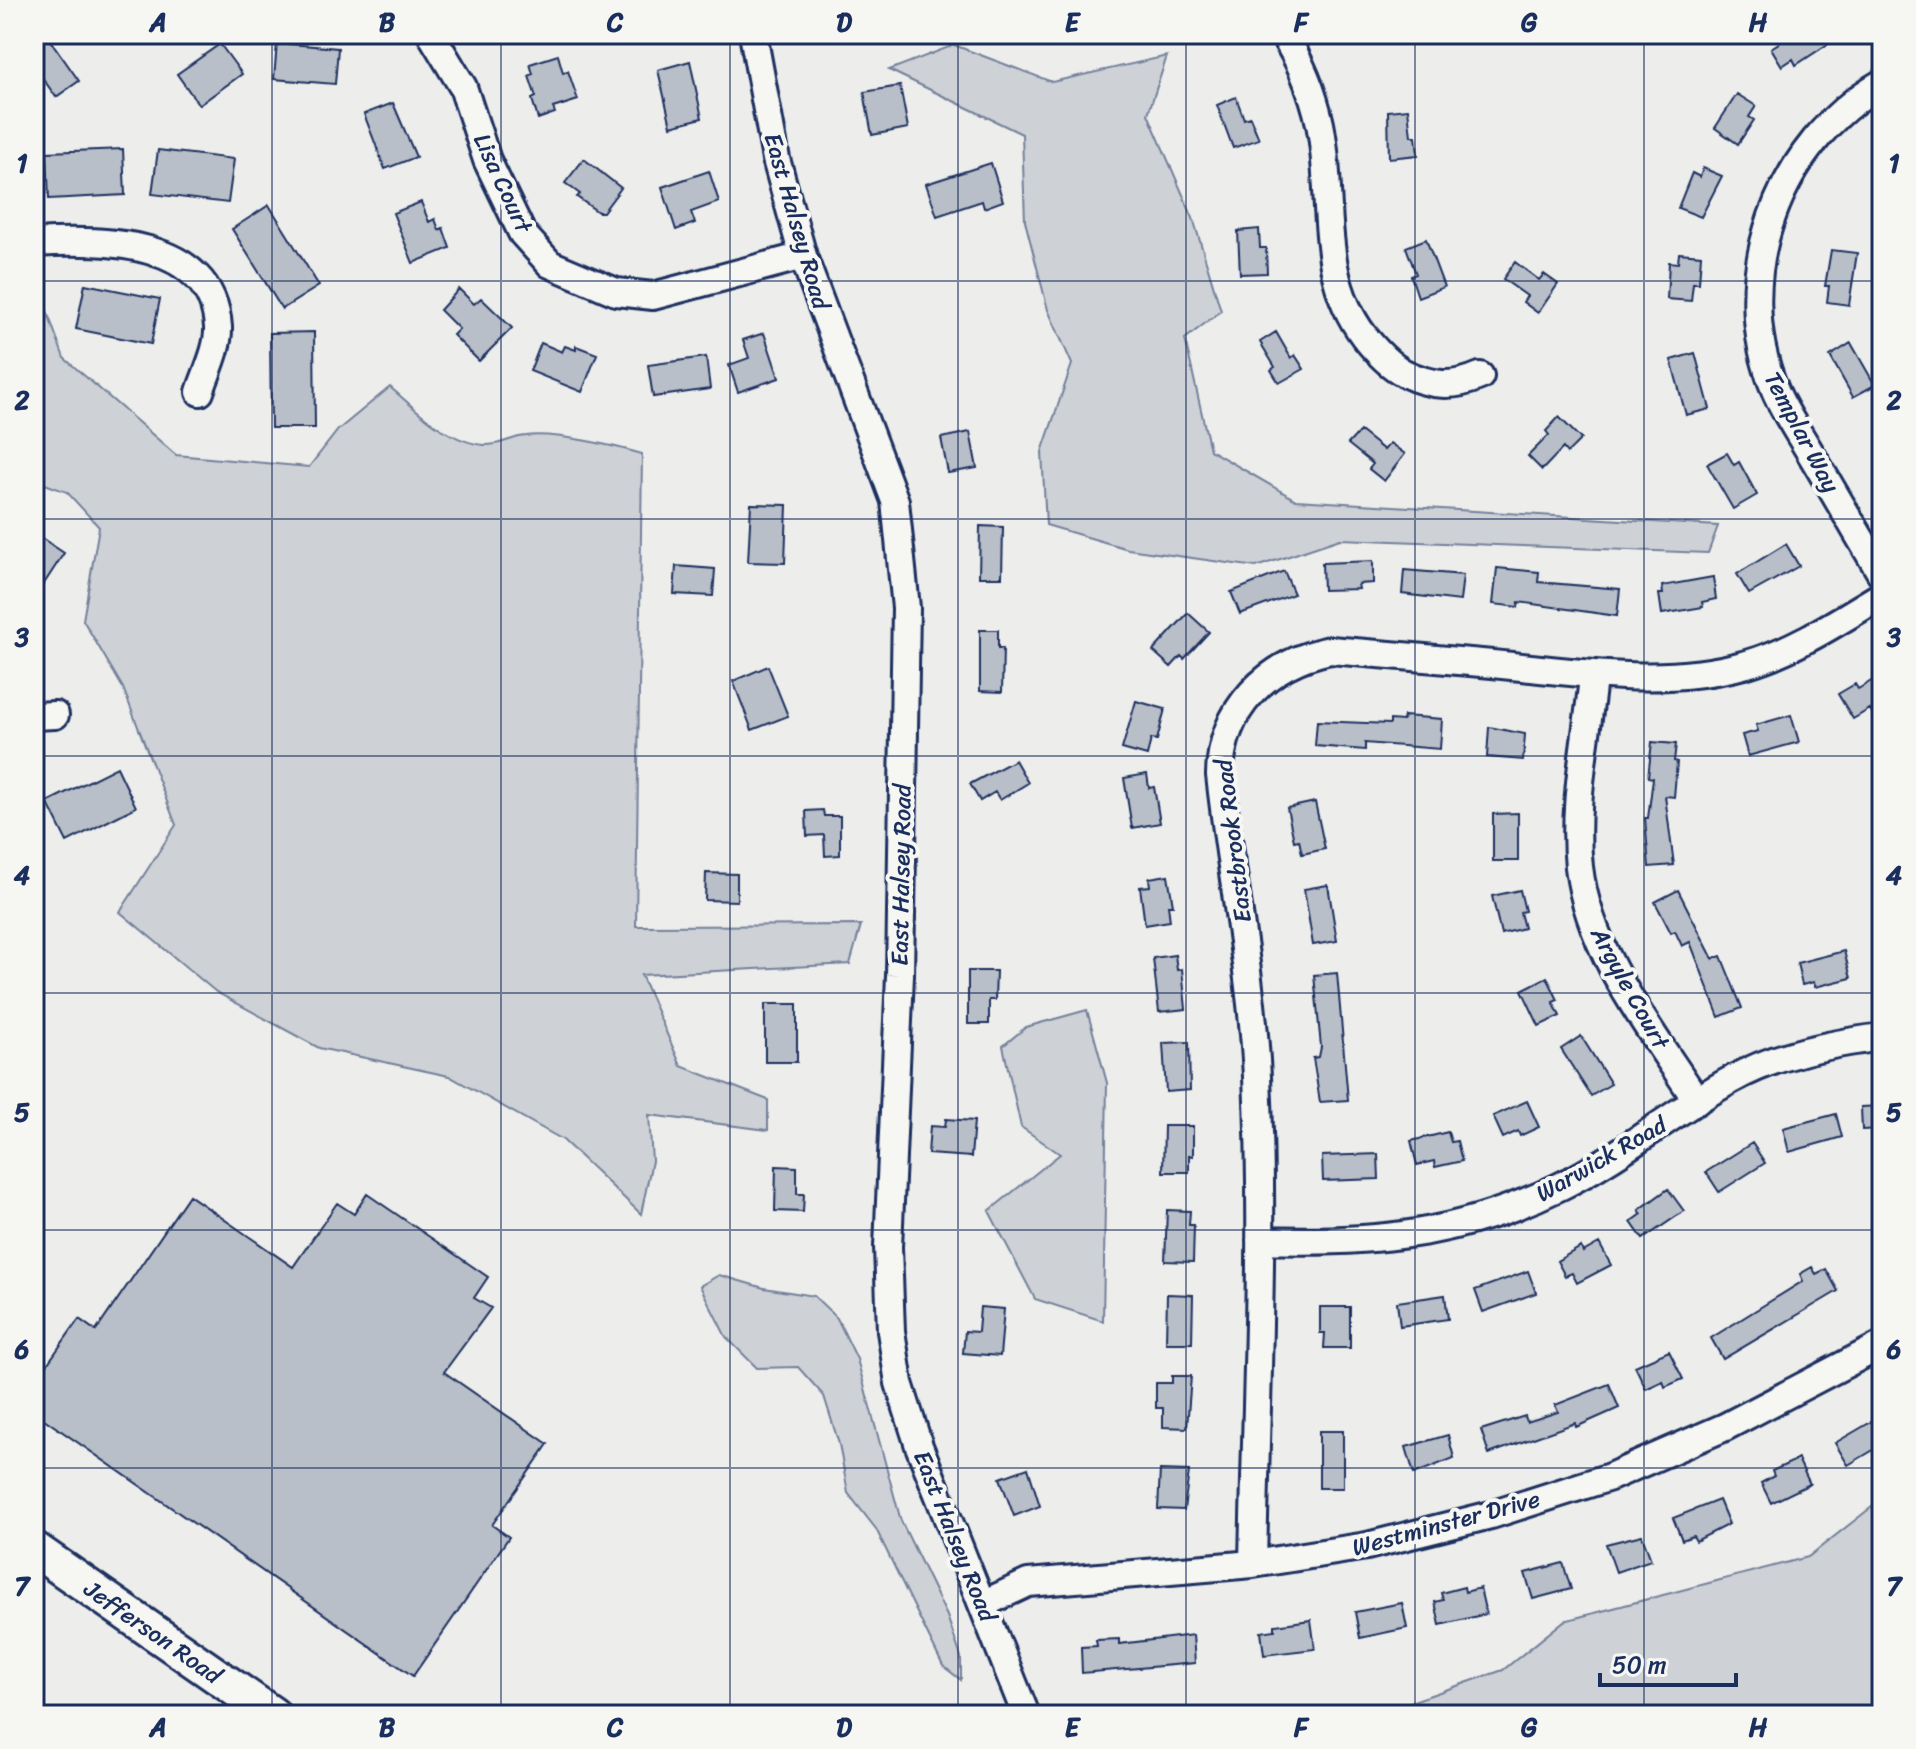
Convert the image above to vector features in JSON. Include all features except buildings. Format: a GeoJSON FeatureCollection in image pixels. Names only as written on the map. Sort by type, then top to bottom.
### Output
{"type":"FeatureCollection","features":[{"type":"Feature","properties":{"kind":"main road","name":"Jefferson Road"},"geometry":{"type":"LineString","coordinates":[[34,1549],[273,1715]]}},
{"type":"Feature","properties":{"kind":"street","name":"Lisa Court"},"geometry":{"type":"LineString","coordinates":[[431,34],[463,87],[487,160],[522,233],[550,264],[616,292],[653,296],[803,256]]}},
{"type":"Feature","properties":{"kind":"street","name":"East Halsey Road"},"geometry":{"type":"LineString","coordinates":[[753,34],[776,159],[803,256],[880,458],[895,501],[902,539],[906,608],[900,975],[890,1152],[889,1300],[899,1383],[1026,1715]]}},
{"type":"Feature","properties":{"kind":"street"},"geometry":{"type":"LineString","coordinates":[[1283,34],[1305,75],[1315,104],[1321,128],[1331,256],[1336,281],[1356,326],[1390,363],[1422,381],[1446,385],[1480,376]]}},
{"type":"Feature","properties":{"kind":"street","name":"Templar Way"},"geometry":{"type":"LineString","coordinates":[[1882,83],[1862,94],[1825,128],[1782,188],[1763,247],[1758,321],[1776,393],[1882,575]]}},
{"type":"Feature","properties":{"kind":"street"},"geometry":{"type":"LineString","coordinates":[[34,243],[131,246],[169,254],[194,272],[212,296],[218,330],[200,392]]}},
{"type":"Feature","properties":{"kind":"street","name":"Eastbrook Road"},"geometry":{"type":"LineString","coordinates":[[1253,1564],[1260,1240],[1257,1076],[1249,975],[1220,775],[1223,742],[1232,719],[1246,698],[1273,672],[1294,660],[1330,650],[1514,666],[1593,677],[1675,677],[1749,663],[1828,628],[1882,595]]}},
{"type":"Feature","properties":{"kind":"street","name":"Argyle Court"},"geometry":{"type":"LineString","coordinates":[[1593,677],[1577,827],[1582,889],[1603,947],[1697,1101]]}},
{"type":"Feature","properties":{"kind":"street","name":"Warwick Road"},"geometry":{"type":"LineString","coordinates":[[1260,1240],[1384,1240],[1469,1223],[1561,1186],[1731,1079],[1776,1060],[1837,1043],[1882,1037]]}},
{"type":"Feature","properties":{"kind":"street","name":"Westminster Drive"},"geometry":{"type":"LineString","coordinates":[[983,1604],[1028,1583],[1253,1564],[1367,1546],[1491,1515],[1610,1477],[1725,1427],[1882,1345]]}},
{"type":"Feature","properties":{"kind":"shaded area"},"geometry":{"type":"Polygon","coordinates":[[[954,45],[1052,82],[1167,56],[1148,114],[1193,218],[1221,311],[1185,339],[1210,450],[1296,500],[1718,526],[1708,553],[1340,539],[1256,567],[1128,549],[1046,525],[1042,452],[1072,364],[1048,310],[1025,221],[1022,134],[889,70],[954,45]]]}},
{"type":"Feature","properties":{"kind":"shaded area"},"geometry":{"type":"Polygon","coordinates":[[[34,275],[64,358],[176,455],[309,467],[338,430],[390,387],[433,424],[471,443],[490,445],[538,435],[601,444],[642,454],[636,926],[861,925],[850,964],[641,975],[681,1066],[768,1100],[768,1130],[649,1115],[652,1161],[641,1214],[563,1140],[449,1076],[319,1048],[216,992],[120,912],[176,825],[123,688],[83,620],[99,527],[67,492],[34,480],[34,275]]]}},
{"type":"Feature","properties":{"kind":"shaded area"},"geometry":{"type":"Polygon","coordinates":[[[1087,1010],[1107,1083],[1103,1321],[1035,1299],[989,1211],[1060,1154],[1021,1127],[1003,1046],[1026,1027],[1087,1010]]]}},
{"type":"Feature","properties":{"kind":"shaded area"},"geometry":{"type":"Polygon","coordinates":[[[719,1275],[764,1288],[814,1296],[837,1318],[857,1359],[901,1521],[947,1616],[961,1657],[961,1680],[943,1666],[876,1529],[848,1493],[839,1444],[824,1396],[798,1367],[757,1368],[726,1337],[700,1286],[719,1275]]]}},
{"type":"Feature","properties":{"kind":"shaded area"},"geometry":{"type":"Polygon","coordinates":[[[1882,1499],[1882,1715],[1373,1715],[1503,1670],[1564,1621],[1808,1557],[1882,1499]]]}}]}
